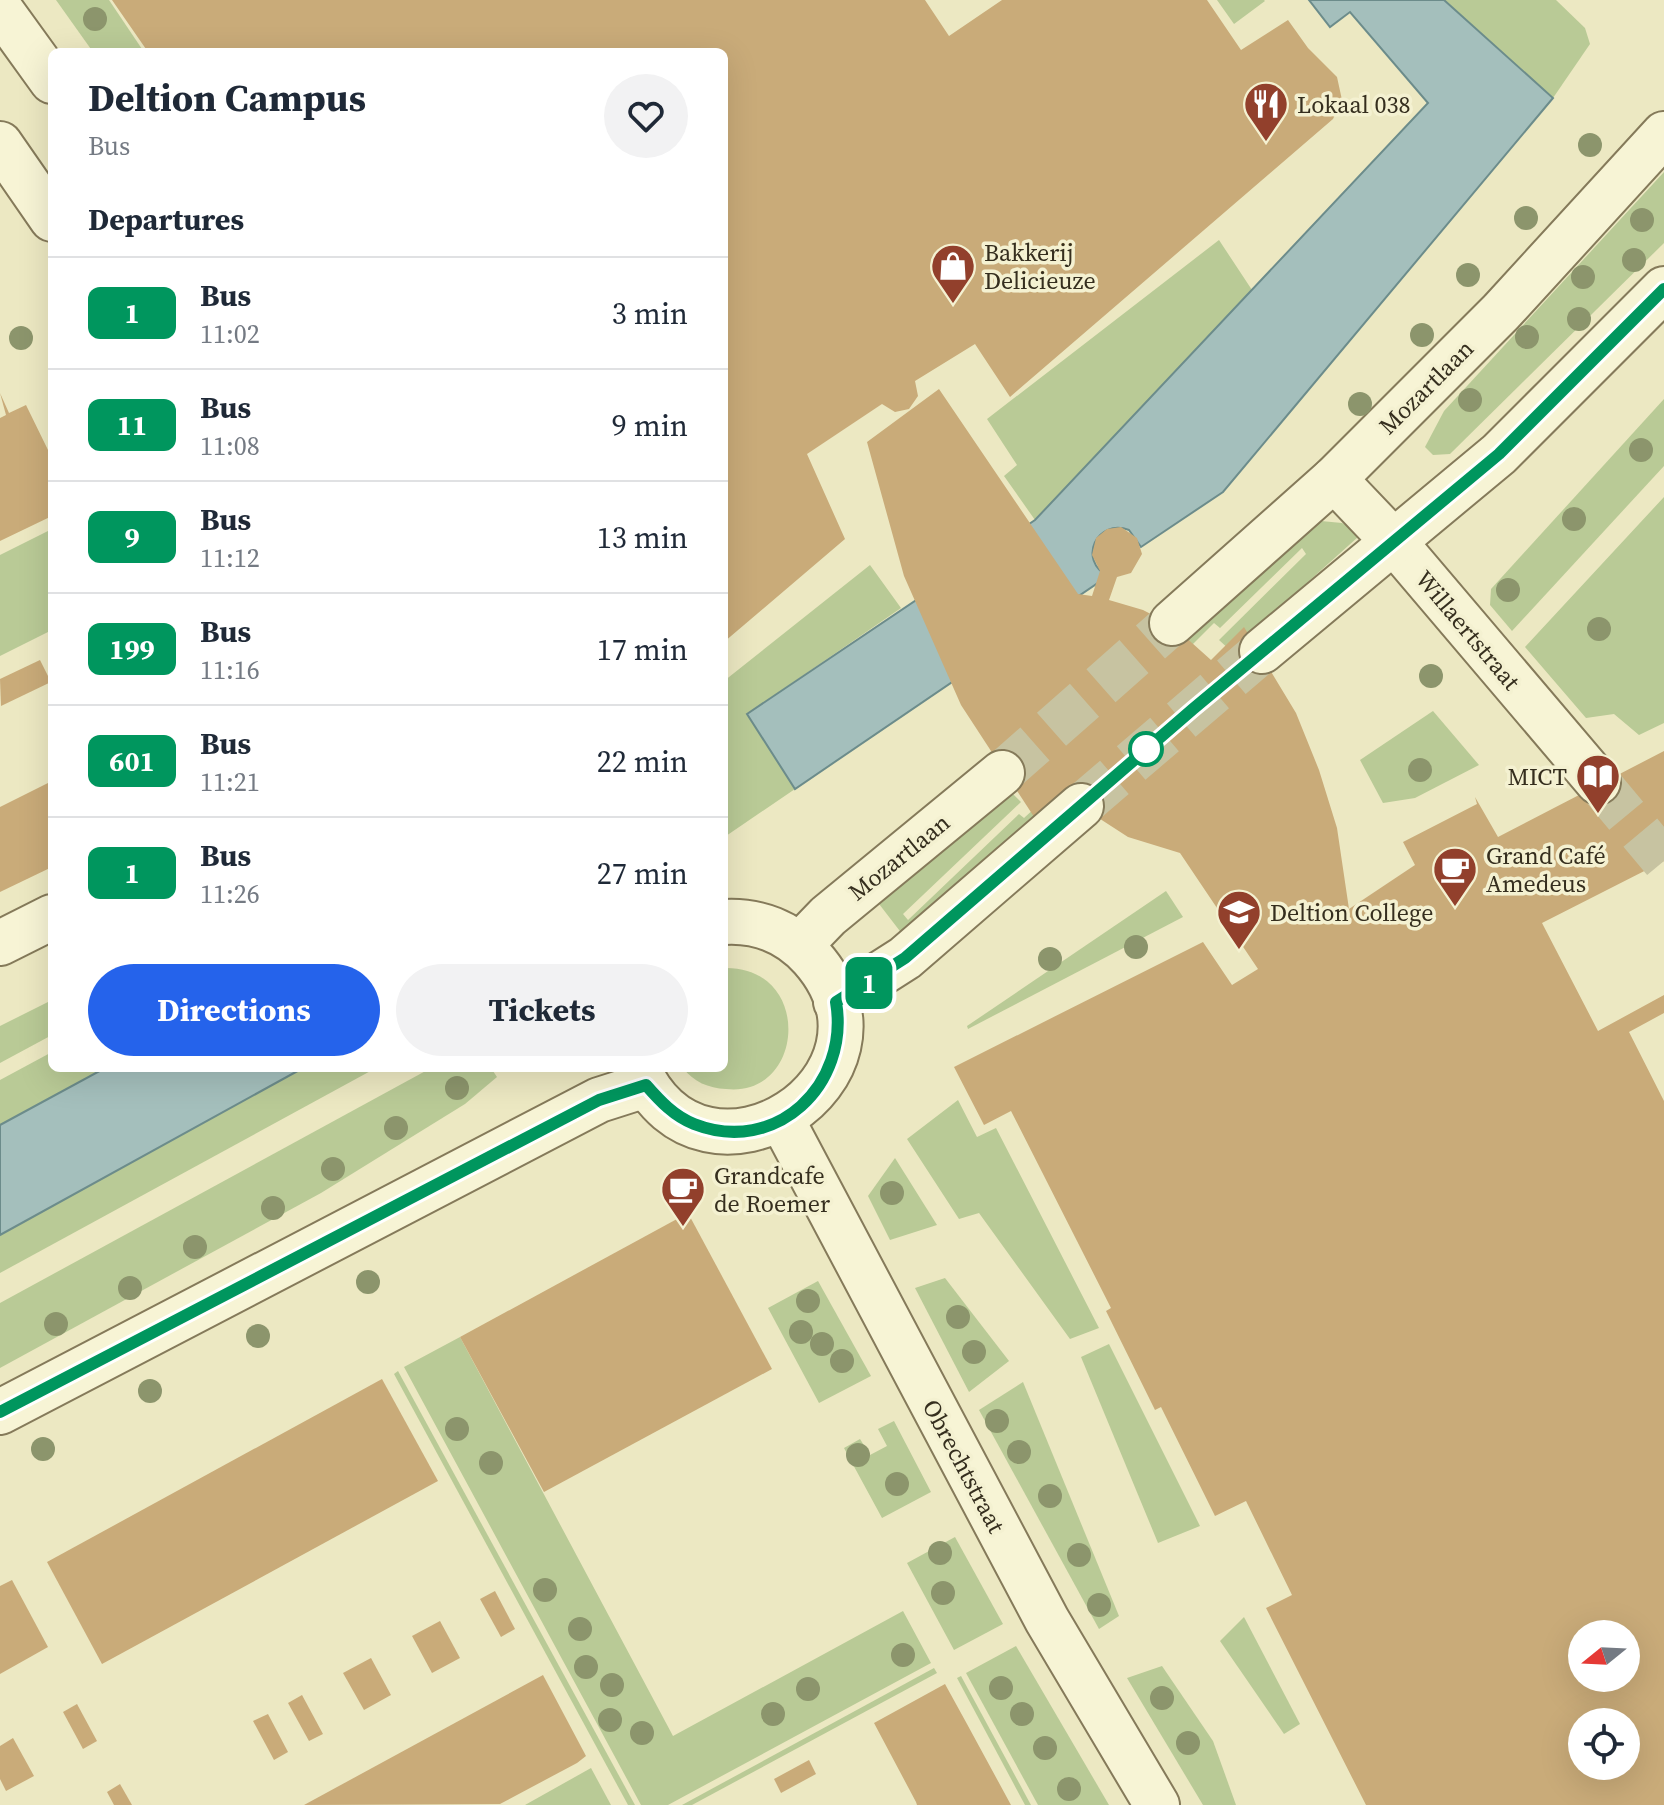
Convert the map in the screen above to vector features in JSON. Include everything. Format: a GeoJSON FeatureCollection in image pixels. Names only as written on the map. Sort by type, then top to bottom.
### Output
{"type":"FeatureCollection","features":[{"type":"Feature","properties":{"kind":"street"},"geometry":{"type":"LineString","coordinates":[[0,9],[48,75]]}},
{"type":"Feature","properties":{"kind":"street","name":"Mozartlaan"},"geometry":{"type":"LineString","coordinates":[[1172,623],[1334,479],[1501,312],[1664,134]]}},
{"type":"Feature","properties":{"kind":"street"},"geometry":{"type":"LineString","coordinates":[[0,144],[48,213]]}},
{"type":"Feature","properties":{"kind":"street"},"geometry":{"type":"LineString","coordinates":[[1262,651],[1499,454],[1664,289]]}},
{"type":"Feature","properties":{"kind":"street","name":"Willaertstraat"},"geometry":{"type":"LineString","coordinates":[[1334,479],[1395,543],[1598,782]]}},
{"type":"Feature","properties":{"kind":"street","name":"Mozartlaan"},"geometry":{"type":"LineString","coordinates":[[800,945],[828,916],[1002,773]]}},
{"type":"Feature","properties":{"kind":"street"},"geometry":{"type":"LineString","coordinates":[[836,1002],[905,958],[1081,806]]}},
{"type":"Feature","properties":{"kind":"street"},"geometry":{"type":"LineString","coordinates":[[0,943],[48,919]]}},
{"type":"Feature","properties":{"kind":"street"},"geometry":{"type":"LineString","coordinates":[[0,1412],[642,1077],[666,1108],[693,1124],[723,1131],[753,1130],[782,1120],[810,1100],[829,1072],[838,1039],[836,1002],[823,970],[800,945],[778,931],[753,923],[728,922]]}},
{"type":"Feature","properties":{"kind":"street","name":"Obrechtstraat"},"geometry":{"type":"LineString","coordinates":[[782,1120],[1047,1620],[1157,1805]]}},
{"type":"Feature","properties":{"kind":"green space"},"geometry":{"type":"Polygon","coordinates":[[[56,0],[109,0],[141,48],[90,48],[56,0]]]}},
{"type":"Feature","properties":{"kind":"green space"},"geometry":{"type":"Polygon","coordinates":[[[1217,0],[1264,0],[1265,1],[1234,24],[1217,0]]]}},
{"type":"Feature","properties":{"kind":"green space"},"geometry":{"type":"Polygon","coordinates":[[[1444,0],[1556,0],[1585,28],[1590,44],[1553,98],[1444,0]]]}},
{"type":"Feature","properties":{"kind":"green space"},"geometry":{"type":"Polygon","coordinates":[[[1664,172],[1664,243],[1450,454],[1433,455],[1425,447],[1444,411],[1664,172]]]}},
{"type":"Feature","properties":{"kind":"green space"},"geometry":{"type":"Polygon","coordinates":[[[1219,240],[1252,290],[1035,520],[1004,476],[1017,465],[987,419],[1219,240]]]}},
{"type":"Feature","properties":{"kind":"green space"},"geometry":{"type":"Polygon","coordinates":[[[1664,399],[1664,466],[1512,631],[1490,605],[1491,589],[1664,399]]]}},
{"type":"Feature","properties":{"kind":"green space"},"geometry":{"type":"Polygon","coordinates":[[[1664,497],[1664,723],[1639,735],[1614,714],[1586,718],[1525,647],[1664,497]]]}},
{"type":"Feature","properties":{"kind":"green space"},"geometry":{"type":"Polygon","coordinates":[[[1313,523],[1342,523],[1355,531],[1358,537],[1231,651],[1219,640],[1306,554],[1302,548],[1220,628],[1214,623],[1191,646],[1174,639],[1313,523]]]}},
{"type":"Feature","properties":{"kind":"green space"},"geometry":{"type":"Polygon","coordinates":[[[48,531],[48,632],[0,656],[0,555],[48,531]]]}},
{"type":"Feature","properties":{"kind":"green space"},"geometry":{"type":"Polygon","coordinates":[[[870,565],[901,608],[747,714],[795,789],[728,835],[728,678],[870,565]]]}},
{"type":"Feature","properties":{"kind":"green space"},"geometry":{"type":"Polygon","coordinates":[[[1433,711],[1479,765],[1415,798],[1383,803],[1360,760],[1433,711]]]}},
{"type":"Feature","properties":{"kind":"green space"},"geometry":{"type":"Polygon","coordinates":[[[1005,786],[1021,802],[903,914],[908,920],[1019,814],[1024,818],[1048,796],[1061,793],[906,939],[876,900],[1005,786]]]}},
{"type":"Feature","properties":{"kind":"green space"},"geometry":{"type":"Polygon","coordinates":[[[1166,891],[1183,917],[968,1029],[967,1026],[1166,891]]]}},
{"type":"Feature","properties":{"kind":"green space"},"geometry":{"type":"Polygon","coordinates":[[[728,969],[753,973],[773,987],[785,1008],[788,1031],[784,1054],[772,1074],[752,1086],[726,1089],[697,1081],[687,1073],[728,1072],[728,969]]]}},
{"type":"Feature","properties":{"kind":"green space"},"geometry":{"type":"Polygon","coordinates":[[[48,1002],[48,1037],[0,1063],[0,1026],[48,1002]]]}},
{"type":"Feature","properties":{"kind":"green space"},"geometry":{"type":"Polygon","coordinates":[[[48,1054],[48,1072],[98,1072],[0,1125],[0,1080],[48,1054]]]}},
{"type":"Feature","properties":{"kind":"green space"},"geometry":{"type":"Polygon","coordinates":[[[296,1072],[369,1072],[0,1273],[0,1235],[296,1072]]]}},
{"type":"Feature","properties":{"kind":"green space"},"geometry":{"type":"Polygon","coordinates":[[[424,1072],[494,1072],[497,1077],[465,1104],[321,1193],[0,1368],[0,1303],[424,1072]]]}},
{"type":"Feature","properties":{"kind":"green space"},"geometry":{"type":"Polygon","coordinates":[[[958,1100],[977,1137],[996,1128],[1099,1328],[1070,1339],[979,1213],[959,1219],[907,1139],[958,1100]]]}},
{"type":"Feature","properties":{"kind":"green space"},"geometry":{"type":"Polygon","coordinates":[[[895,1158],[937,1225],[890,1240],[868,1196],[895,1158]]]}},
{"type":"Feature","properties":{"kind":"green space"},"geometry":{"type":"Polygon","coordinates":[[[945,1278],[1009,1361],[969,1392],[915,1288],[945,1278]]]}},
{"type":"Feature","properties":{"kind":"green space"},"geometry":{"type":"Polygon","coordinates":[[[818,1281],[871,1376],[819,1403],[768,1308],[818,1281]]]}},
{"type":"Feature","properties":{"kind":"green space"},"geometry":{"type":"Polygon","coordinates":[[[460,1337],[673,1736],[903,1611],[931,1663],[668,1805],[641,1805],[404,1367],[460,1337]]]}},
{"type":"Feature","properties":{"kind":"green space"},"geometry":{"type":"Polygon","coordinates":[[[1109,1344],[1200,1526],[1158,1543],[1081,1357],[1109,1344]]]}},
{"type":"Feature","properties":{"kind":"green space"},"geometry":{"type":"Polygon","coordinates":[[[398,1371],[635,1805],[628,1805],[394,1374],[398,1371]]]}},
{"type":"Feature","properties":{"kind":"green space"},"geometry":{"type":"Polygon","coordinates":[[[1023,1382],[1119,1616],[1099,1629],[979,1410],[1023,1382]]]}},
{"type":"Feature","properties":{"kind":"green space"},"geometry":{"type":"Polygon","coordinates":[[[894,1421],[931,1492],[882,1518],[844,1448],[860,1439],[870,1455],[887,1446],[878,1429],[894,1421]]]}},
{"type":"Feature","properties":{"kind":"green space"},"geometry":{"type":"Polygon","coordinates":[[[955,1537],[1003,1624],[954,1650],[907,1563],[955,1537]]]}},
{"type":"Feature","properties":{"kind":"green space"},"geometry":{"type":"Polygon","coordinates":[[[1244,1617],[1300,1724],[1284,1734],[1220,1641],[1244,1617]]]}},
{"type":"Feature","properties":{"kind":"green space"},"geometry":{"type":"Polygon","coordinates":[[[1016,1646],[1109,1805],[1038,1805],[966,1673],[1016,1646]]]}},
{"type":"Feature","properties":{"kind":"green space"},"geometry":{"type":"Polygon","coordinates":[[[1162,1666],[1213,1741],[1236,1805],[1203,1805],[1127,1678],[1162,1666]]]}},
{"type":"Feature","properties":{"kind":"green space"},"geometry":{"type":"Polygon","coordinates":[[[934,1668],[937,1673],[692,1805],[682,1805],[934,1668]]]}},
{"type":"Feature","properties":{"kind":"green space"},"geometry":{"type":"Polygon","coordinates":[[[961,1676],[1031,1805],[1025,1805],[957,1678],[961,1676]]]}},
{"type":"Feature","properties":{"kind":"green space"},"geometry":{"type":"Polygon","coordinates":[[[591,1768],[611,1805],[525,1805],[591,1768]]]}},
{"type":"Feature","properties":{"kind":"water"},"geometry":{"type":"Polygon","coordinates":[[[1309,0],[1444,0],[1553,98],[1223,492],[1141,547],[1129,530],[1118,528],[1100,535],[1095,542],[1094,560],[1108,576],[795,789],[747,714],[1035,520],[1428,103],[1350,12],[1330,27],[1309,0]]]}},
{"type":"Feature","properties":{"kind":"water"},"geometry":{"type":"Polygon","coordinates":[[[98,1072],[296,1072],[0,1235],[0,1125],[98,1072]]]}},
{"type":"Feature","properties":{"kind":"building"},"geometry":{"type":"Polygon","coordinates":[[[112,0],[925,0],[949,36],[1002,0],[1207,0],[1241,50],[1288,20],[1308,48],[1337,77],[1342,100],[1333,119],[1010,397],[975,344],[915,381],[918,396],[909,409],[895,412],[882,404],[807,454],[845,539],[728,639],[728,48],[145,48],[112,0]]]}},
{"type":"Feature","properties":{"kind":"building"},"geometry":{"type":"Polygon","coordinates":[[[939,389],[1078,594],[1092,596],[1100,571],[1092,555],[1096,538],[1107,529],[1121,527],[1137,538],[1142,554],[1131,573],[1117,577],[1109,600],[1143,610],[1172,625],[1211,660],[1244,627],[1296,713],[1319,770],[1337,828],[1349,909],[1415,865],[1403,842],[1477,804],[1475,797],[1498,837],[1664,751],[1664,861],[1542,923],[1598,1031],[1664,995],[1664,1013],[1629,1032],[1664,1101],[1664,1805],[1366,1805],[1266,1608],[1292,1595],[1246,1501],[1215,1516],[1161,1407],[1155,1410],[1106,1311],[1111,1308],[1011,1111],[984,1125],[954,1067],[1203,942],[1232,985],[1258,969],[1180,853],[1128,837],[1094,815],[1038,823],[961,705],[904,576],[867,442],[939,389]]]}},
{"type":"Feature","properties":{"kind":"building"},"geometry":{"type":"Polygon","coordinates":[[[0,393],[9,413],[26,405],[48,450],[48,518],[0,541],[0,418],[6,415],[0,393]]]}},
{"type":"Feature","properties":{"kind":"building"},"geometry":{"type":"Polygon","coordinates":[[[40,660],[48,676],[48,683],[1,706],[0,679],[40,660]]]}},
{"type":"Feature","properties":{"kind":"building"},"geometry":{"type":"Polygon","coordinates":[[[48,783],[48,869],[0,892],[0,807],[48,783]]]}},
{"type":"Feature","properties":{"kind":"building"},"geometry":{"type":"Polygon","coordinates":[[[688,1213],[772,1369],[544,1492],[460,1337],[688,1213]]]}},
{"type":"Feature","properties":{"kind":"building"},"geometry":{"type":"Polygon","coordinates":[[[382,1379],[438,1481],[102,1664],[47,1562],[382,1379]]]}},
{"type":"Feature","properties":{"kind":"building"},"geometry":{"type":"Polygon","coordinates":[[[12,1580],[48,1647],[0,1674],[0,1586],[12,1580]]]}},
{"type":"Feature","properties":{"kind":"building"},"geometry":{"type":"Polygon","coordinates":[[[495,1591],[515,1629],[501,1637],[480,1599],[495,1591]]]}},
{"type":"Feature","properties":{"kind":"building"},"geometry":{"type":"Polygon","coordinates":[[[440,1621],[460,1658],[432,1673],[412,1636],[440,1621]]]}},
{"type":"Feature","properties":{"kind":"building"},"geometry":{"type":"Polygon","coordinates":[[[371,1658],[391,1695],[364,1710],[343,1673],[371,1658]]]}},
{"type":"Feature","properties":{"kind":"building"},"geometry":{"type":"Polygon","coordinates":[[[543,1675],[586,1756],[577,1763],[500,1804],[304,1805],[543,1675]]]}},
{"type":"Feature","properties":{"kind":"building"},"geometry":{"type":"Polygon","coordinates":[[[945,1684],[1011,1805],[917,1805],[874,1723],[945,1684]]]}},
{"type":"Feature","properties":{"kind":"building"},"geometry":{"type":"Polygon","coordinates":[[[302,1695],[323,1734],[309,1741],[288,1703],[302,1695]]]}},
{"type":"Feature","properties":{"kind":"building"},"geometry":{"type":"Polygon","coordinates":[[[77,1704],[97,1741],[83,1749],[63,1712],[77,1704]]]}},
{"type":"Feature","properties":{"kind":"building"},"geometry":{"type":"Polygon","coordinates":[[[268,1714],[288,1752],[274,1760],[253,1721],[268,1714]]]}},
{"type":"Feature","properties":{"kind":"building"},"geometry":{"type":"Polygon","coordinates":[[[13,1738],[34,1776],[6,1791],[0,1779],[0,1746],[13,1738]]]}},
{"type":"Feature","properties":{"kind":"building"},"geometry":{"type":"Polygon","coordinates":[[[809,1760],[816,1774],[781,1793],[774,1779],[809,1760]]]}},
{"type":"Feature","properties":{"kind":"building"},"geometry":{"type":"Polygon","coordinates":[[[120,1784],[132,1805],[114,1805],[107,1792],[120,1784]]]}},
{"type":"Feature","properties":{"kind":"tunnel"},"geometry":{"type":"LineString","coordinates":[[1002,773],[1172,623]]}},
{"type":"Feature","properties":{"kind":"tunnel"},"geometry":{"type":"LineString","coordinates":[[1081,806],[1262,651]]}},
{"type":"Feature","properties":{"kind":"tunnel"},"geometry":{"type":"LineString","coordinates":[[1598,782],[1664,861]]}},
{"type":"Feature","properties":{"kind":"bus line","name":"1"},"geometry":{"type":"LineString","coordinates":[[0,1412],[599,1100],[646,1085],[666,1108],[693,1124],[723,1131],[753,1130],[782,1120],[810,1100],[829,1072],[838,1039],[836,1002],[905,958],[1193,709],[1499,454],[1664,289]]}},
{"type":"Feature","properties":{"kind":"place","name":"Lokaal 038"},"geometry":{"type":"Point","coordinates":[1266,143]}},
{"type":"Feature","properties":{"kind":"place","name":"Bakkerij Delicieuze"},"geometry":{"type":"Point","coordinates":[953,305]}},
{"type":"Feature","properties":{"kind":"place","name":"MICT"},"geometry":{"type":"Point","coordinates":[1598,815]}},
{"type":"Feature","properties":{"kind":"place","name":"Grand Café Amedeus"},"geometry":{"type":"Point","coordinates":[1455,908]}},
{"type":"Feature","properties":{"kind":"place","name":"Deltion College"},"geometry":{"type":"Point","coordinates":[1239,951]}},
{"type":"Feature","properties":{"kind":"place","name":"Grandcafe de Roemer"},"geometry":{"type":"Point","coordinates":[683,1228]}}]}
